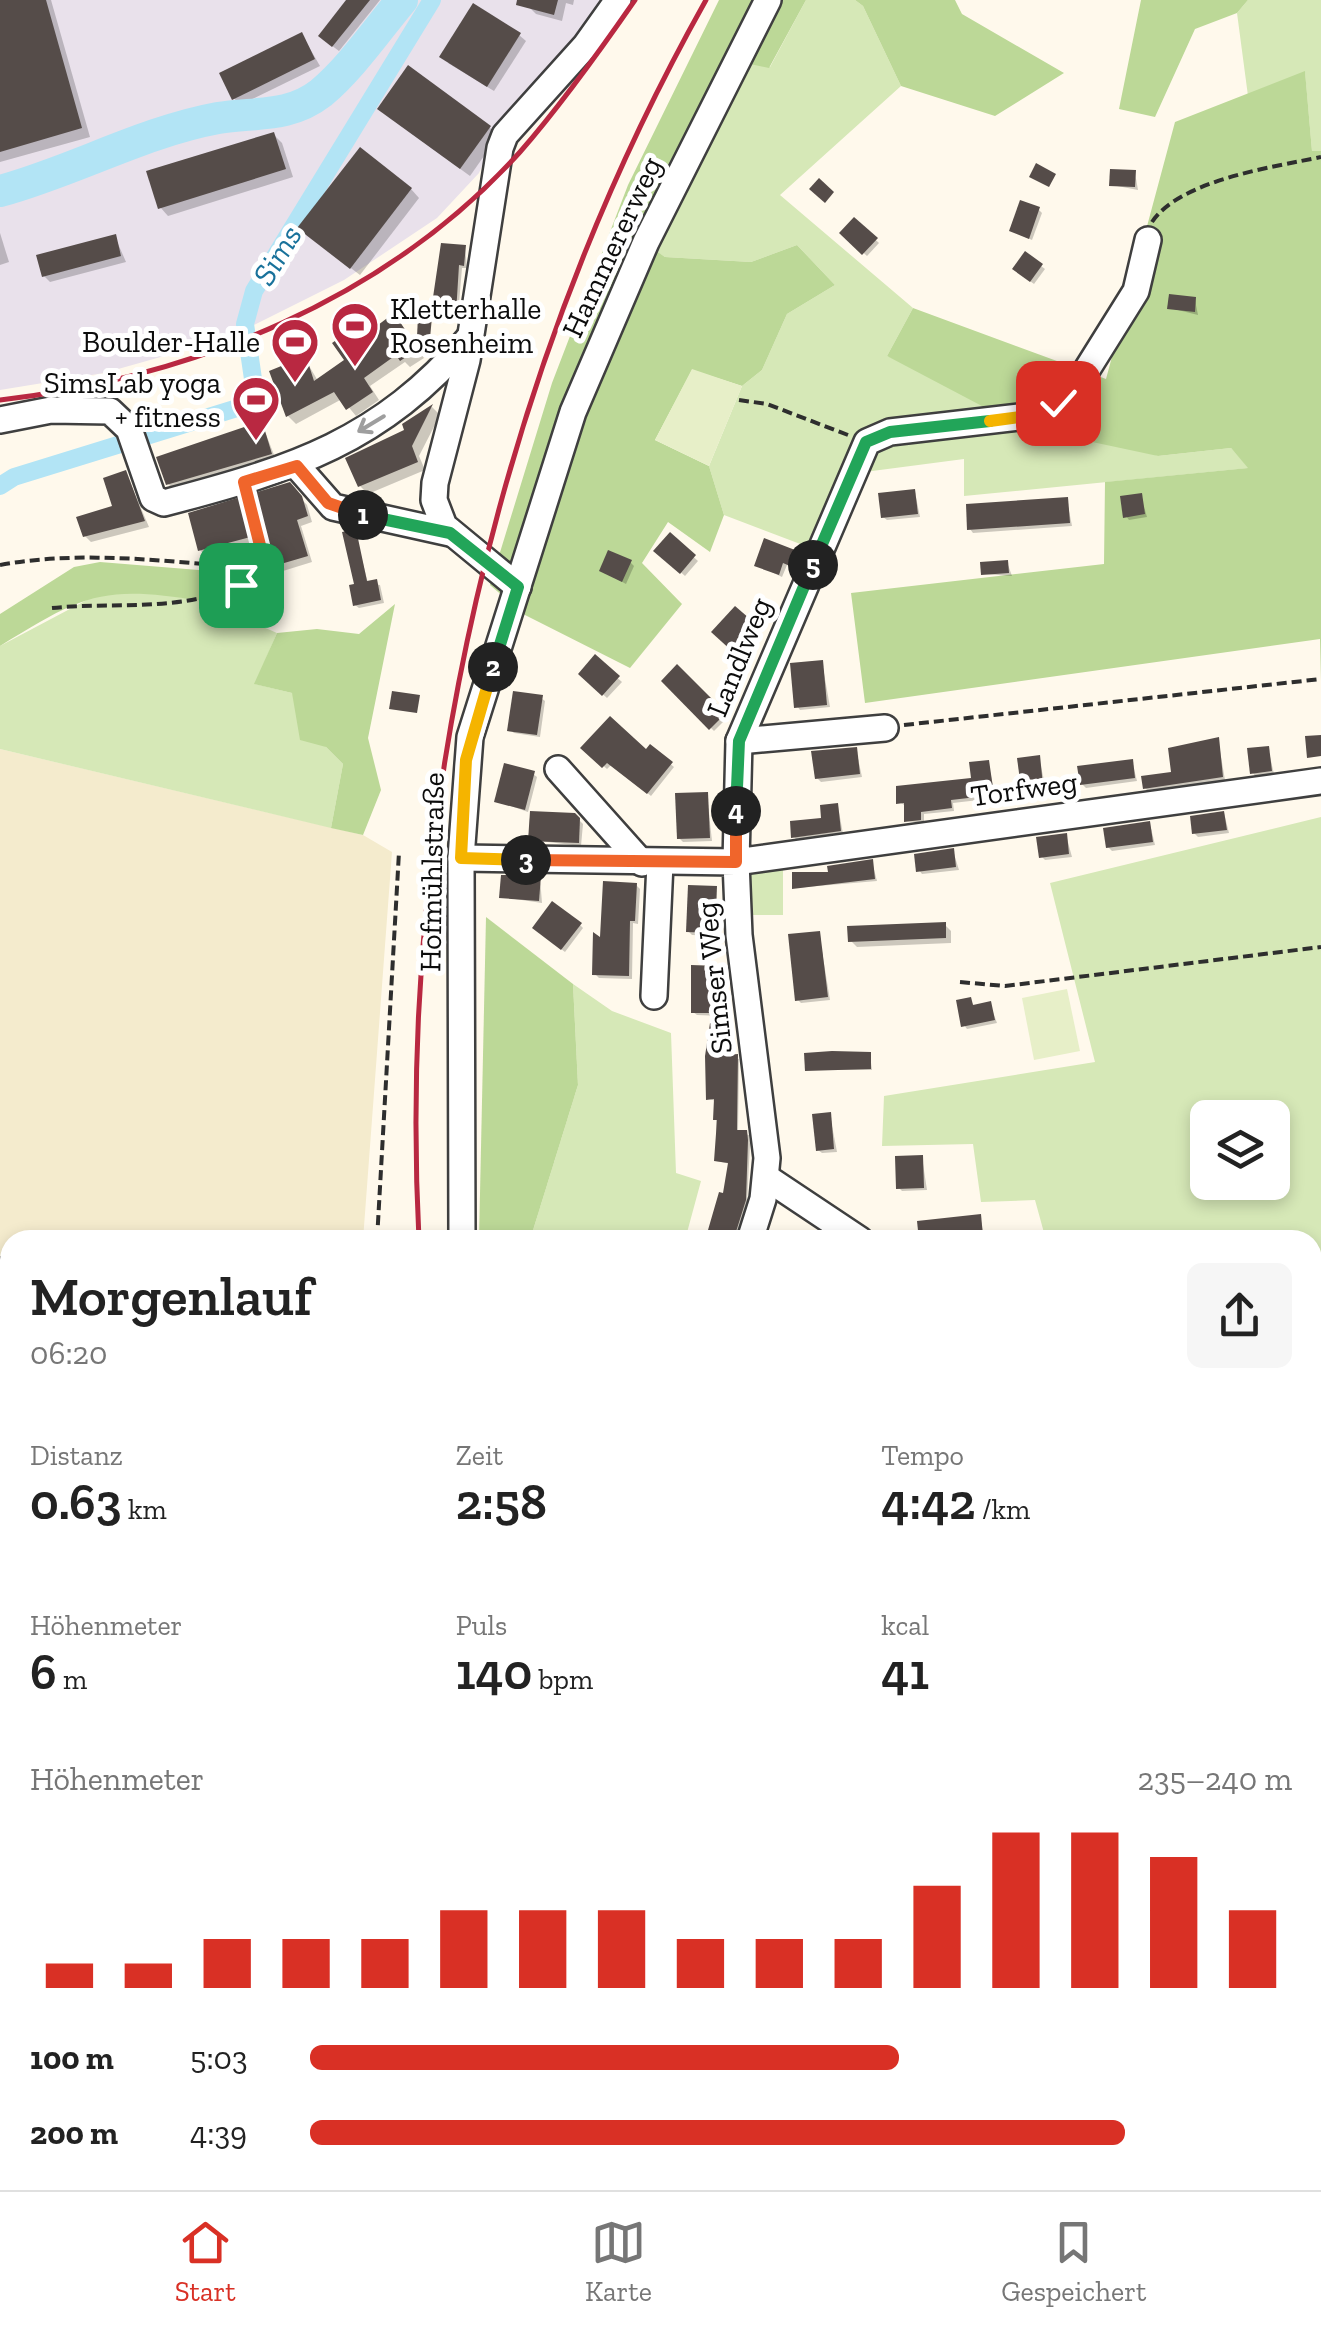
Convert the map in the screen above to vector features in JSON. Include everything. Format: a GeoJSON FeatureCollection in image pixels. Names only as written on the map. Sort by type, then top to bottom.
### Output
{"type":"FeatureCollection","features":[{"type":"Feature","properties":{"kind":"street"},"geometry":{"type":"LineString","coordinates":[[518,587],[450,533],[438,515],[435,482],[470,337],[494,178],[506,136],[586,45],[618,0]]}},
{"type":"Feature","properties":{"kind":"street","name":"Hammererweg"},"geometry":{"type":"LineString","coordinates":[[518,587],[573,412],[646,242],[768,0]]}},
{"type":"Feature","properties":{"kind":"street"},"geometry":{"type":"LineString","coordinates":[[871,438],[1028,416],[1058,403],[1076,388],[1136,292],[1148,240]]}},
{"type":"Feature","properties":{"kind":"street"},"geometry":{"type":"LineString","coordinates":[[0,420],[52,410],[99,408],[129,429],[135,455],[158,502],[297,466],[372,424],[431,383],[470,337]]}},
{"type":"Feature","properties":{"kind":"street"},"geometry":{"type":"LineString","coordinates":[[431,383],[456,402]]}},
{"type":"Feature","properties":{"kind":"street","name":"Landlweg"},"geometry":{"type":"LineString","coordinates":[[736,862],[739,741],[871,438]]}},
{"type":"Feature","properties":{"kind":"street"},"geometry":{"type":"LineString","coordinates":[[297,466],[333,507],[450,533]]}},
{"type":"Feature","properties":{"kind":"street","name":"Hofmühlstraße"},"geometry":{"type":"LineString","coordinates":[[462,1230],[461,858],[470,738],[518,587]]}},
{"type":"Feature","properties":{"kind":"street"},"geometry":{"type":"LineString","coordinates":[[739,741],[885,728]]}},
{"type":"Feature","properties":{"kind":"street"},"geometry":{"type":"LineString","coordinates":[[558,769],[651,863],[654,996]]}},
{"type":"Feature","properties":{"kind":"street","name":"Torfweg"},"geometry":{"type":"LineString","coordinates":[[736,862],[1321,781]]}},
{"type":"Feature","properties":{"kind":"street","name":"Simser Weg"},"geometry":{"type":"LineString","coordinates":[[461,858],[736,862],[739,935],[767,1178],[753,1230]]}},
{"type":"Feature","properties":{"kind":"street"},"geometry":{"type":"LineString","coordinates":[[767,1178],[845,1230]]}},
{"type":"Feature","properties":{"kind":"path"},"geometry":{"type":"LineString","coordinates":[[1148,240],[1152,222],[1170,203],[1250,172],[1321,157]]}},
{"type":"Feature","properties":{"kind":"path"},"geometry":{"type":"LineString","coordinates":[[738,400],[767,404],[871,438]]}},
{"type":"Feature","properties":{"kind":"path"},"geometry":{"type":"LineString","coordinates":[[244,482],[266,569]]}},
{"type":"Feature","properties":{"kind":"path"},"geometry":{"type":"LineString","coordinates":[[0,565],[70,556],[116,556],[266,569]]}},
{"type":"Feature","properties":{"kind":"path"},"geometry":{"type":"LineString","coordinates":[[52,608],[111,602],[158,606],[241,585],[266,569]]}},
{"type":"Feature","properties":{"kind":"path"},"geometry":{"type":"LineString","coordinates":[[885,728],[1321,679]]}},
{"type":"Feature","properties":{"kind":"path"},"geometry":{"type":"LineString","coordinates":[[379,1230],[399,852]]}},
{"type":"Feature","properties":{"kind":"path"},"geometry":{"type":"LineString","coordinates":[[960,982],[1015,985],[1321,946]]}},
{"type":"Feature","properties":{"kind":"shaded area"},"geometry":{"type":"Polygon","coordinates":[[[0,0],[605,0],[494,138],[479,173],[437,218],[344,280],[228,338],[104,373],[0,390],[0,0]]]}},
{"type":"Feature","properties":{"kind":"shaded area"},"geometry":{"type":"Polygon","coordinates":[[[0,749],[363,835],[392,852],[364,1230],[0,1230],[0,749]]]}},
{"type":"Feature","properties":{"kind":"green space"},"geometry":{"type":"Polygon","coordinates":[[[719,0],[806,0],[769,68],[727,59],[636,237],[665,257],[751,262],[797,245],[835,285],[787,314],[762,370],[742,386],[692,370],[655,440],[709,466],[724,515],[710,552],[668,522],[642,563],[682,604],[630,668],[525,615],[490,585],[552,383],[628,185],[719,0]]]}},
{"type":"Feature","properties":{"kind":"green space"},"geometry":{"type":"Polygon","coordinates":[[[806,0],[855,0],[863,6],[901,86],[780,195],[913,308],[887,356],[1158,456],[1231,448],[1249,468],[964,496],[964,459],[857,473],[824,553],[724,515],[709,466],[742,386],[762,370],[787,314],[835,285],[797,245],[751,262],[665,257],[651,248],[743,62],[770,67],[806,0]]]}},
{"type":"Feature","properties":{"kind":"green space"},"geometry":{"type":"Polygon","coordinates":[[[855,0],[955,0],[962,14],[1064,73],[995,116],[901,86],[863,6],[855,0]]]}},
{"type":"Feature","properties":{"kind":"green space"},"geometry":{"type":"Polygon","coordinates":[[[1141,0],[1248,0],[1237,13],[1195,29],[1155,117],[1119,109],[1141,0]]]}},
{"type":"Feature","properties":{"kind":"green space"},"geometry":{"type":"Polygon","coordinates":[[[1248,0],[1321,0],[1321,151],[1312,151],[1305,72],[1248,96],[1237,13],[1248,0]]]}},
{"type":"Feature","properties":{"kind":"green space"},"geometry":{"type":"Polygon","coordinates":[[[1305,71],[1312,151],[1321,151],[1321,681],[1320,639],[865,703],[851,593],[1104,564],[1105,482],[1248,468],[1231,448],[1158,456],[1022,427],[887,356],[913,308],[1106,379],[1175,122],[1305,71]]]}},
{"type":"Feature","properties":{"kind":"green space"},"geometry":{"type":"Polygon","coordinates":[[[692,369],[742,386],[709,466],[655,440],[692,369]]]}},
{"type":"Feature","properties":{"kind":"green space"},"geometry":{"type":"Polygon","coordinates":[[[100,562],[211,571],[211,593],[203,601],[141,594],[96,598],[54,614],[0,646],[0,614],[74,567],[100,562]]]}},
{"type":"Feature","properties":{"kind":"green space"},"geometry":{"type":"Polygon","coordinates":[[[137,590],[203,601],[277,633],[255,684],[292,693],[326,747],[343,764],[331,828],[0,749],[0,646],[100,593],[137,590]]]}},
{"type":"Feature","properties":{"kind":"green space"},"geometry":{"type":"Polygon","coordinates":[[[395,604],[368,738],[381,790],[363,835],[331,828],[343,764],[326,747],[300,740],[292,693],[254,684],[277,633],[317,629],[359,634],[395,604]]]}},
{"type":"Feature","properties":{"kind":"green space"},"geometry":{"type":"Polygon","coordinates":[[[1321,817],[1321,1230],[1043,1230],[1035,1200],[981,1202],[973,1144],[882,1146],[884,1096],[1095,1062],[1050,883],[1321,817]]]}},
{"type":"Feature","properties":{"kind":"green space"},"geometry":{"type":"Polygon","coordinates":[[[783,863],[783,915],[746,915],[746,869],[783,863]]]}},
{"type":"Feature","properties":{"kind":"green space"},"geometry":{"type":"Polygon","coordinates":[[[486,917],[573,984],[578,1085],[533,1230],[479,1230],[486,917]]]}},
{"type":"Feature","properties":{"kind":"green space"},"geometry":{"type":"Polygon","coordinates":[[[573,984],[612,1011],[671,1033],[676,1173],[701,1181],[688,1230],[533,1230],[578,1085],[573,984]]]}},
{"type":"Feature","properties":{"kind":"green space"},"geometry":{"type":"Polygon","coordinates":[[[1067,989],[1080,1051],[1034,1060],[1022,998],[1067,989]]]}},
{"type":"Feature","properties":{"kind":"building"},"geometry":{"type":"Polygon","coordinates":[[[0,0],[46,0],[82,128],[0,152],[0,0]]]}},
{"type":"Feature","properties":{"kind":"building"},"geometry":{"type":"Polygon","coordinates":[[[346,0],[370,0],[332,47],[318,36],[346,0]]]}},
{"type":"Feature","properties":{"kind":"building"},"geometry":{"type":"Polygon","coordinates":[[[517,0],[558,0],[554,15],[516,5],[517,0]]]}},
{"type":"Feature","properties":{"kind":"building"},"geometry":{"type":"Polygon","coordinates":[[[473,3],[521,33],[487,87],[439,57],[473,3]]]}},
{"type":"Feature","properties":{"kind":"building"},"geometry":{"type":"Polygon","coordinates":[[[302,32],[315,59],[232,100],[219,73],[302,32]]]}},
{"type":"Feature","properties":{"kind":"building"},"geometry":{"type":"Polygon","coordinates":[[[408,65],[491,126],[460,169],[377,109],[408,65]]]}},
{"type":"Feature","properties":{"kind":"building"},"geometry":{"type":"Polygon","coordinates":[[[274,132],[286,169],[158,209],[146,171],[274,132]]]}},
{"type":"Feature","properties":{"kind":"building"},"geometry":{"type":"Polygon","coordinates":[[[360,147],[412,188],[350,269],[297,228],[360,147]]]}},
{"type":"Feature","properties":{"kind":"building"},"geometry":{"type":"Polygon","coordinates":[[[1036,163],[1056,174],[1049,187],[1029,177],[1036,163]]]}},
{"type":"Feature","properties":{"kind":"building"},"geometry":{"type":"Polygon","coordinates":[[[1110,169],[1136,170],[1135,187],[1109,186],[1110,169]]]}},
{"type":"Feature","properties":{"kind":"building"},"geometry":{"type":"Polygon","coordinates":[[[819,178],[834,192],[825,203],[809,189],[819,178]]]}},
{"type":"Feature","properties":{"kind":"building"},"geometry":{"type":"Polygon","coordinates":[[[1020,200],[1040,207],[1029,239],[1009,231],[1020,200]]]}},
{"type":"Feature","properties":{"kind":"building"},"geometry":{"type":"Polygon","coordinates":[[[854,217],[878,238],[862,255],[839,233],[854,217]]]}},
{"type":"Feature","properties":{"kind":"building"},"geometry":{"type":"Polygon","coordinates":[[[116,234],[121,256],[42,277],[36,255],[116,234]]]}},
{"type":"Feature","properties":{"kind":"building"},"geometry":{"type":"Polygon","coordinates":[[[441,243],[466,245],[464,266],[459,265],[456,313],[431,311],[441,243]]]}},
{"type":"Feature","properties":{"kind":"building"},"geometry":{"type":"Polygon","coordinates":[[[1025,251],[1043,264],[1030,282],[1012,269],[1025,251]]]}},
{"type":"Feature","properties":{"kind":"building"},"geometry":{"type":"Polygon","coordinates":[[[1169,294],[1196,297],[1195,312],[1167,309],[1169,294]]]}},
{"type":"Feature","properties":{"kind":"building","name":"Kletterhalle Rosenheim"},"geometry":{"type":"Polygon","coordinates":[[[394,313],[418,349],[400,361],[396,355],[364,378],[373,392],[346,410],[334,392],[286,417],[269,371],[306,356],[314,381],[344,360],[332,343],[371,316],[378,325],[394,313]]]}},
{"type":"Feature","properties":{"kind":"building"},"geometry":{"type":"Polygon","coordinates":[[[418,316],[432,317],[430,338],[417,337],[418,316]]]}},
{"type":"Feature","properties":{"kind":"building"},"geometry":{"type":"Polygon","coordinates":[[[433,404],[412,446],[418,462],[358,487],[345,458],[404,430],[402,424],[433,404]]]}},
{"type":"Feature","properties":{"kind":"building"},"geometry":{"type":"Polygon","coordinates":[[[262,421],[272,454],[166,485],[156,457],[262,421]]]}},
{"type":"Feature","properties":{"kind":"building"},"geometry":{"type":"Polygon","coordinates":[[[126,470],[145,521],[83,537],[76,517],[112,506],[103,478],[126,470]]]}},
{"type":"Feature","properties":{"kind":"building"},"geometry":{"type":"Polygon","coordinates":[[[290,482],[302,496],[308,516],[297,520],[308,556],[274,566],[265,533],[198,551],[188,513],[290,482]]]}},
{"type":"Feature","properties":{"kind":"building"},"geometry":{"type":"Polygon","coordinates":[[[915,489],[918,514],[881,518],[878,493],[915,489]]]}},
{"type":"Feature","properties":{"kind":"building"},"geometry":{"type":"Polygon","coordinates":[[[1142,493],[1145,514],[1123,518],[1120,496],[1142,493]]]}},
{"type":"Feature","properties":{"kind":"building"},"geometry":{"type":"Polygon","coordinates":[[[1068,497],[1070,523],[967,530],[966,504],[1068,497]]]}},
{"type":"Feature","properties":{"kind":"building"},"geometry":{"type":"Polygon","coordinates":[[[356,529],[367,581],[377,579],[381,600],[353,606],[349,585],[354,584],[342,532],[356,529]]]}},
{"type":"Feature","properties":{"kind":"building"},"geometry":{"type":"Polygon","coordinates":[[[670,532],[696,555],[680,574],[653,551],[670,532]]]}},
{"type":"Feature","properties":{"kind":"building"},"geometry":{"type":"Polygon","coordinates":[[[764,538],[795,550],[790,566],[783,563],[779,575],[754,566],[764,538]]]}},
{"type":"Feature","properties":{"kind":"building"},"geometry":{"type":"Polygon","coordinates":[[[608,550],[632,560],[622,582],[599,571],[608,550]]]}},
{"type":"Feature","properties":{"kind":"building"},"geometry":{"type":"Polygon","coordinates":[[[1008,560],[1009,573],[981,575],[980,562],[1008,560]]]}},
{"type":"Feature","properties":{"kind":"building"},"geometry":{"type":"Polygon","coordinates":[[[735,606],[757,625],[733,652],[711,632],[735,606]]]}},
{"type":"Feature","properties":{"kind":"building"},"geometry":{"type":"Polygon","coordinates":[[[595,654],[620,676],[602,696],[578,674],[595,654]]]}},
{"type":"Feature","properties":{"kind":"building"},"geometry":{"type":"Polygon","coordinates":[[[823,660],[827,705],[794,708],[790,663],[823,660]]]}},
{"type":"Feature","properties":{"kind":"building"},"geometry":{"type":"Polygon","coordinates":[[[677,664],[726,713],[709,730],[661,681],[677,664]]]}},
{"type":"Feature","properties":{"kind":"building"},"geometry":{"type":"Polygon","coordinates":[[[392,691],[420,695],[417,713],[389,709],[392,691]]]}},
{"type":"Feature","properties":{"kind":"building"},"geometry":{"type":"Polygon","coordinates":[[[513,691],[543,695],[537,735],[507,731],[513,691]]]}},
{"type":"Feature","properties":{"kind":"building"},"geometry":{"type":"Polygon","coordinates":[[[610,716],[646,749],[650,744],[673,762],[647,794],[607,763],[602,768],[580,748],[610,716]]]}},
{"type":"Feature","properties":{"kind":"building"},"geometry":{"type":"Polygon","coordinates":[[[1321,735],[1321,756],[1307,758],[1305,736],[1321,735]]]}},
{"type":"Feature","properties":{"kind":"building"},"geometry":{"type":"Polygon","coordinates":[[[1219,737],[1223,777],[1143,789],[1141,776],[1171,772],[1168,748],[1219,737]]]}},
{"type":"Feature","properties":{"kind":"building"},"geometry":{"type":"Polygon","coordinates":[[[1269,746],[1272,771],[1250,774],[1247,748],[1269,746]]]}},
{"type":"Feature","properties":{"kind":"building"},"geometry":{"type":"Polygon","coordinates":[[[857,747],[860,774],[815,779],[811,751],[857,747]]]}},
{"type":"Feature","properties":{"kind":"building"},"geometry":{"type":"Polygon","coordinates":[[[1040,755],[1043,786],[1021,788],[1017,758],[1040,755]]]}},
{"type":"Feature","properties":{"kind":"building"},"geometry":{"type":"Polygon","coordinates":[[[1133,759],[1135,778],[1080,785],[1077,766],[1133,759]]]}},
{"type":"Feature","properties":{"kind":"building"},"geometry":{"type":"Polygon","coordinates":[[[989,760],[994,795],[951,800],[952,808],[921,812],[921,820],[904,822],[904,803],[896,804],[896,786],[971,778],[969,762],[989,760]]]}},
{"type":"Feature","properties":{"kind":"building"},"geometry":{"type":"Polygon","coordinates":[[[504,763],[535,771],[525,810],[494,802],[504,763]]]}},
{"type":"Feature","properties":{"kind":"building"},"geometry":{"type":"Polygon","coordinates":[[[708,792],[710,838],[677,839],[675,793],[708,792]]]}},
{"type":"Feature","properties":{"kind":"building"},"geometry":{"type":"Polygon","coordinates":[[[838,803],[841,831],[791,838],[790,821],[821,818],[820,805],[838,803]]]}},
{"type":"Feature","properties":{"kind":"building"},"geometry":{"type":"Polygon","coordinates":[[[530,811],[575,813],[580,818],[579,843],[528,841],[530,811]]]}},
{"type":"Feature","properties":{"kind":"building"},"geometry":{"type":"Polygon","coordinates":[[[1224,811],[1227,830],[1192,834],[1190,816],[1224,811]]]}},
{"type":"Feature","properties":{"kind":"building"},"geometry":{"type":"Polygon","coordinates":[[[1150,821],[1153,842],[1106,848],[1103,828],[1150,821]]]}},
{"type":"Feature","properties":{"kind":"building"},"geometry":{"type":"Polygon","coordinates":[[[1067,833],[1069,854],[1039,858],[1036,837],[1067,833]]]}},
{"type":"Feature","properties":{"kind":"building"},"geometry":{"type":"Polygon","coordinates":[[[954,848],[956,867],[916,872],[914,854],[954,848]]]}},
{"type":"Feature","properties":{"kind":"building"},"geometry":{"type":"Polygon","coordinates":[[[873,859],[875,879],[792,889],[792,872],[828,872],[827,866],[873,859]]]}},
{"type":"Feature","properties":{"kind":"building"},"geometry":{"type":"Polygon","coordinates":[[[501,875],[541,875],[539,901],[499,898],[501,875]]]}},
{"type":"Feature","properties":{"kind":"building"},"geometry":{"type":"Polygon","coordinates":[[[603,881],[637,883],[635,921],[630,921],[629,976],[592,975],[593,932],[600,937],[603,881]]]}},
{"type":"Feature","properties":{"kind":"building"},"geometry":{"type":"Polygon","coordinates":[[[688,885],[717,886],[715,933],[686,932],[688,885]]]}},
{"type":"Feature","properties":{"kind":"building"},"geometry":{"type":"Polygon","coordinates":[[[552,901],[582,923],[561,950],[532,928],[552,901]]]}},
{"type":"Feature","properties":{"kind":"building"},"geometry":{"type":"Polygon","coordinates":[[[946,922],[946,938],[848,942],[847,926],[946,922]]]}},
{"type":"Feature","properties":{"kind":"building"},"geometry":{"type":"Polygon","coordinates":[[[820,931],[828,997],[795,1001],[788,934],[820,931]]]}},
{"type":"Feature","properties":{"kind":"building"},"geometry":{"type":"Polygon","coordinates":[[[691,965],[719,966],[719,1013],[691,1013],[691,965]]]}},
{"type":"Feature","properties":{"kind":"building"},"geometry":{"type":"Polygon","coordinates":[[[971,997],[973,1005],[991,1001],[995,1020],[961,1027],[956,1000],[971,997]]]}},
{"type":"Feature","properties":{"kind":"building"},"geometry":{"type":"Polygon","coordinates":[[[710,1023],[728,1024],[725,1055],[738,1054],[737,1130],[747,1130],[748,1140],[746,1200],[737,1230],[708,1230],[719,1192],[723,1193],[728,1163],[714,1161],[717,1120],[713,1120],[714,1099],[706,1100],[705,1056],[710,1023]]]}},
{"type":"Feature","properties":{"kind":"building"},"geometry":{"type":"Polygon","coordinates":[[[871,1052],[871,1069],[805,1071],[804,1053],[871,1052]]]}},
{"type":"Feature","properties":{"kind":"building"},"geometry":{"type":"Polygon","coordinates":[[[831,1112],[834,1149],[816,1151],[812,1114],[831,1112]]]}},
{"type":"Feature","properties":{"kind":"building"},"geometry":{"type":"Polygon","coordinates":[[[923,1155],[924,1188],[896,1189],[895,1156],[923,1155]]]}},
{"type":"Feature","properties":{"kind":"building"},"geometry":{"type":"Polygon","coordinates":[[[981,1214],[982,1230],[918,1230],[917,1221],[981,1214]]]}},
{"type":"Feature","properties":{"kind":"waterway","name":"Sims"},"geometry":{"type":"LineString","coordinates":[[0,191],[190,124],[297,107],[321,93],[343,72],[402,0]]}},
{"type":"Feature","properties":{"kind":"waterway","name":"Sims"},"geometry":{"type":"LineString","coordinates":[[0,486],[14,477],[247,405],[253,379],[245,324],[254,291],[432,0]]}},
{"type":"Feature","properties":{"kind":"railway"},"geometry":{"type":"LineString","coordinates":[[0,400],[73,389],[214,350],[282,323],[348,289],[410,250],[467,204],[520,152],[580,78],[635,0]]}},
{"type":"Feature","properties":{"kind":"railway"},"geometry":{"type":"LineString","coordinates":[[419,1230],[416,1080],[425,920],[445,759],[476,600],[518,443],[570,290],[633,142],[706,0]]}},
{"type":"Feature","properties":{"kind":"place","name":"Kletterhalle Rosenheim"},"geometry":{"type":"Point","coordinates":[355,368]}},
{"type":"Feature","properties":{"kind":"place","name":"Boulder-Halle"},"geometry":{"type":"Point","coordinates":[295,384]}},
{"type":"Feature","properties":{"kind":"place","name":"SimsLab yoga + fitness"},"geometry":{"type":"Point","coordinates":[256,442]}},
{"type":"Feature","properties":{"kind":"route"},"geometry":{"type":"LineString","coordinates":[[241,585],[266,569],[244,482],[297,466],[333,507],[450,533],[501,572],[512,587],[518,587],[470,738],[461,858],[736,862],[739,741],[866,442],[890,432],[1028,416],[1058,403]]}}]}
